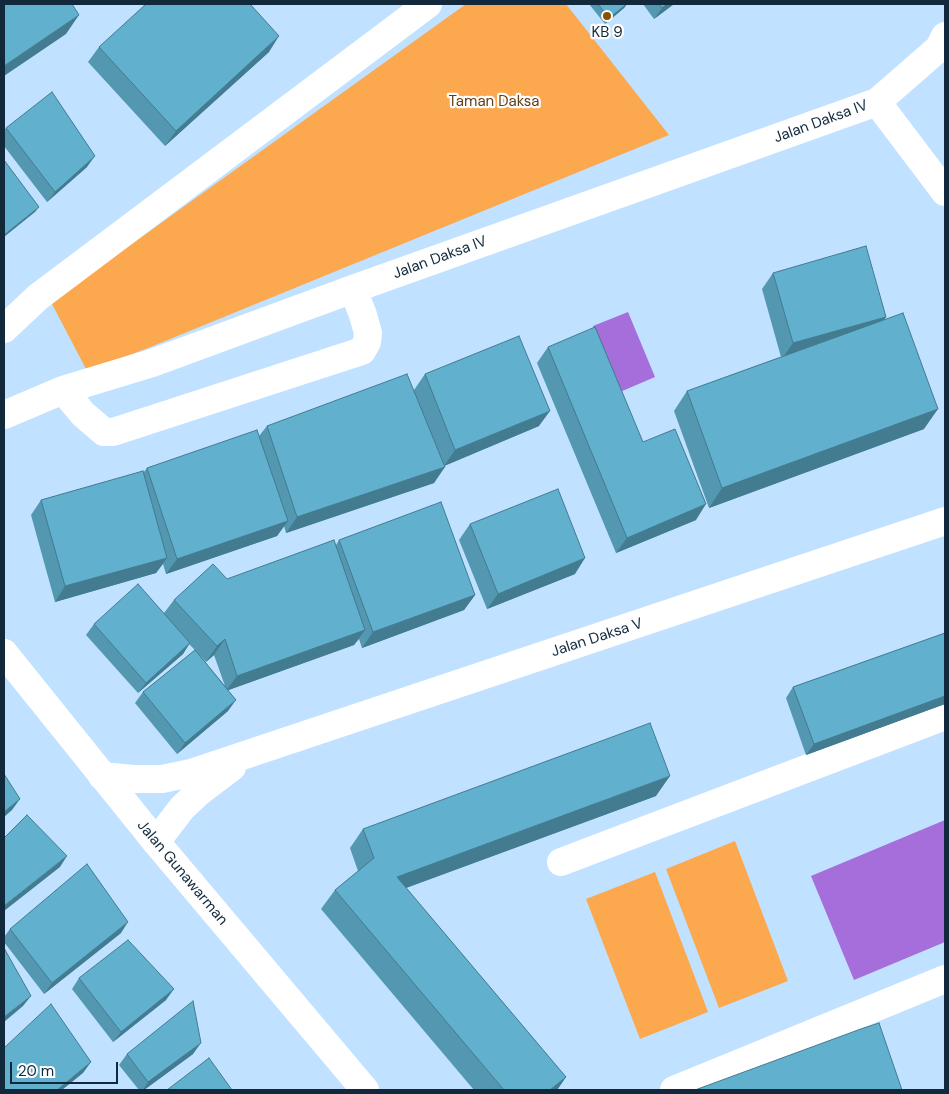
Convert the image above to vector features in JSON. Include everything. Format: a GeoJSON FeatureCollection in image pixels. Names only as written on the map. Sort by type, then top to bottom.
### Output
{"type":"FeatureCollection","features":[{"type":"Feature","properties":{"kind":"street"},"geometry":{"type":"LineString","coordinates":[[4,329],[38,297],[428,4]]}},
{"type":"Feature","properties":{"kind":"street"},"geometry":{"type":"LineString","coordinates":[[945,36],[939,48],[877,102],[945,192]]}},
{"type":"Feature","properties":{"kind":"street","name":"Jalan Daksa IV"},"geometry":{"type":"LineString","coordinates":[[4,415],[63,390],[152,364],[353,289],[877,102]]}},
{"type":"Feature","properties":{"kind":"street"},"geometry":{"type":"LineString","coordinates":[[63,390],[83,414],[104,432],[113,432],[362,351],[368,342],[368,333],[353,289]]}},
{"type":"Feature","properties":{"kind":"street","name":"Jalan Daksa V"},"geometry":{"type":"LineString","coordinates":[[102,776],[134,779],[162,778],[191,773],[945,521]]}},
{"type":"Feature","properties":{"kind":"street","name":"Jalan Gunawarman"},"geometry":{"type":"LineString","coordinates":[[4,653],[156,842],[365,1090]]}},
{"type":"Feature","properties":{"kind":"street"},"geometry":{"type":"LineString","coordinates":[[561,862],[945,716]]}},
{"type":"Feature","properties":{"kind":"street","name":"Jalan Daksa V"},"geometry":{"type":"LineString","coordinates":[[156,842],[182,808],[199,792],[249,754]]}},
{"type":"Feature","properties":{"kind":"street"},"geometry":{"type":"LineString","coordinates":[[674,1090],[945,979]]}},
{"type":"Feature","properties":{"kind":"green space","name":"Taman Daksa"},"geometry":{"type":"Polygon","coordinates":[[[466,4],[566,4],[669,135],[148,348],[87,371],[51,302],[466,4]]]}},
{"type":"Feature","properties":{"kind":"green space"},"geometry":{"type":"Polygon","coordinates":[[[735,841],[788,981],[719,1008],[666,869],[735,841]]]}},
{"type":"Feature","properties":{"kind":"green space"},"geometry":{"type":"Polygon","coordinates":[[[655,872],[708,1012],[640,1039],[586,899],[655,872]]]}},
{"type":"Feature","properties":{"kind":"shaded area"},"geometry":{"type":"Polygon","coordinates":[[[628,312],[655,377],[620,392],[593,326],[628,312]]]}},
{"type":"Feature","properties":{"kind":"shaded area"},"geometry":{"type":"Polygon","coordinates":[[[945,820],[945,942],[854,980],[811,876],[945,820]]]}},
{"type":"Feature","properties":{"kind":"building"},"geometry":{"type":"Polygon","coordinates":[[[4,4],[72,4],[79,15],[4,66],[4,4]]]}},
{"type":"Feature","properties":{"kind":"building"},"geometry":{"type":"Polygon","coordinates":[[[146,4],[250,4],[279,36],[176,131],[99,47],[146,4]]]}},
{"type":"Feature","properties":{"kind":"building"},"geometry":{"type":"Polygon","coordinates":[[[598,4],[627,4],[609,18],[598,4]]]}},
{"type":"Feature","properties":{"kind":"building"},"geometry":{"type":"Polygon","coordinates":[[[659,4],[667,4],[662,8],[659,4]]]}},
{"type":"Feature","properties":{"kind":"building"},"geometry":{"type":"Polygon","coordinates":[[[52,92],[95,156],[55,192],[6,128],[52,92]]]}},
{"type":"Feature","properties":{"kind":"building"},"geometry":{"type":"Polygon","coordinates":[[[4,160],[39,207],[4,235],[4,160]]]}},
{"type":"Feature","properties":{"kind":"building"},"geometry":{"type":"Polygon","coordinates":[[[866,246],[886,317],[793,343],[773,273],[866,246]]]}},
{"type":"Feature","properties":{"kind":"building"},"geometry":{"type":"Polygon","coordinates":[[[903,313],[938,409],[722,488],[687,391],[903,313]]]}},
{"type":"Feature","properties":{"kind":"building"},"geometry":{"type":"Polygon","coordinates":[[[595,327],[643,442],[675,429],[706,504],[627,538],[548,347],[595,327]]]}},
{"type":"Feature","properties":{"kind":"building"},"geometry":{"type":"Polygon","coordinates":[[[519,336],[550,411],[455,450],[425,374],[519,336]]]}},
{"type":"Feature","properties":{"kind":"building"},"geometry":{"type":"Polygon","coordinates":[[[407,374],[445,467],[297,517],[267,426],[407,374]]]}},
{"type":"Feature","properties":{"kind":"building"},"geometry":{"type":"Polygon","coordinates":[[[257,430],[288,521],[177,559],[147,468],[257,430]]]}},
{"type":"Feature","properties":{"kind":"building"},"geometry":{"type":"Polygon","coordinates":[[[143,471],[167,558],[65,586],[41,500],[143,471]]]}},
{"type":"Feature","properties":{"kind":"building"},"geometry":{"type":"Polygon","coordinates":[[[558,489],[585,558],[498,594],[470,524],[558,489]]]}},
{"type":"Feature","properties":{"kind":"building"},"geometry":{"type":"Polygon","coordinates":[[[441,502],[475,595],[373,632],[339,540],[441,502]]]}},
{"type":"Feature","properties":{"kind":"building"},"geometry":{"type":"Polygon","coordinates":[[[334,540],[365,630],[237,676],[225,639],[217,646],[174,600],[213,564],[227,579],[334,540]]]}},
{"type":"Feature","properties":{"kind":"building"},"geometry":{"type":"Polygon","coordinates":[[[138,584],[190,643],[146,683],[94,624],[138,584]]]}},
{"type":"Feature","properties":{"kind":"building"},"geometry":{"type":"Polygon","coordinates":[[[945,633],[945,696],[814,744],[793,687],[945,633]]]}},
{"type":"Feature","properties":{"kind":"building"},"geometry":{"type":"Polygon","coordinates":[[[195,650],[236,700],[185,743],[143,692],[195,650]]]}},
{"type":"Feature","properties":{"kind":"building"},"geometry":{"type":"Polygon","coordinates":[[[650,723],[670,776],[397,877],[566,1077],[550,1090],[504,1090],[335,890],[374,858],[363,829],[650,723]]]}},
{"type":"Feature","properties":{"kind":"building"},"geometry":{"type":"Polygon","coordinates":[[[4,774],[20,799],[4,812],[4,774]]]}},
{"type":"Feature","properties":{"kind":"building"},"geometry":{"type":"Polygon","coordinates":[[[27,815],[67,856],[4,906],[4,838],[27,815]]]}},
{"type":"Feature","properties":{"kind":"building"},"geometry":{"type":"Polygon","coordinates":[[[87,864],[128,922],[52,983],[10,929],[87,864]]]}},
{"type":"Feature","properties":{"kind":"building"},"geometry":{"type":"Polygon","coordinates":[[[128,940],[174,989],[121,1032],[79,978],[128,940]]]}},
{"type":"Feature","properties":{"kind":"building"},"geometry":{"type":"Polygon","coordinates":[[[4,948],[31,996],[4,1017],[4,948]]]}},
{"type":"Feature","properties":{"kind":"building"},"geometry":{"type":"Polygon","coordinates":[[[193,1001],[201,1043],[148,1082],[127,1054],[193,1001]]]}},
{"type":"Feature","properties":{"kind":"building"},"geometry":{"type":"Polygon","coordinates":[[[51,1004],[91,1062],[57,1090],[4,1090],[4,1048],[51,1004]]]}},
{"type":"Feature","properties":{"kind":"building"},"geometry":{"type":"Polygon","coordinates":[[[879,1023],[902,1090],[695,1090],[858,1030],[879,1023]]]}},
{"type":"Feature","properties":{"kind":"building"},"geometry":{"type":"Polygon","coordinates":[[[209,1058],[232,1090],[167,1090],[209,1058]]]}},
{"type":"Feature","properties":{"kind":"place","name":"KB 9"},"geometry":{"type":"Point","coordinates":[607,16]}}]}
